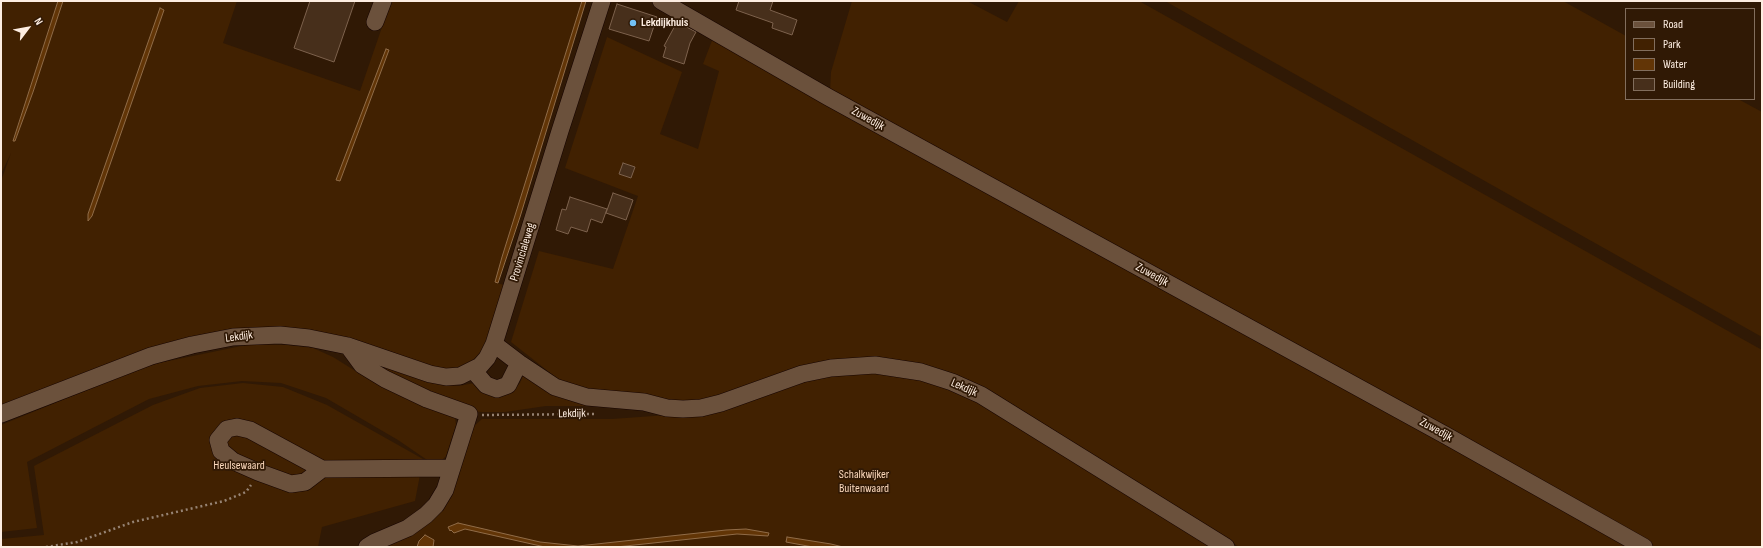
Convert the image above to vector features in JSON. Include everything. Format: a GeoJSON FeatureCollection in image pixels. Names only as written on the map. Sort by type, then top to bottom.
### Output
{"type":"FeatureCollection","features":[{"type":"Feature","properties":{"kind":"street"},"geometry":{"type":"LineString","coordinates":[[375,22],[383,1]]}},
{"type":"Feature","properties":{"kind":"street","name":"Provincialeweg"},"geometry":{"type":"LineString","coordinates":[[348,346],[430,374],[446,377],[460,376],[473,370],[487,358],[494,344],[602,1]]}},
{"type":"Feature","properties":{"kind":"street","name":"Zuwedijk"},"geometry":{"type":"LineString","coordinates":[[661,1],[828,97],[1445,435],[1644,547]]}},
{"type":"Feature","properties":{"kind":"street","name":"Lekdijk"},"geometry":{"type":"LineString","coordinates":[[1,414],[151,356],[206,342],[233,337],[272,335],[309,338],[348,346]]}},
{"type":"Feature","properties":{"kind":"street","name":"Lekdijk"},"geometry":{"type":"LineString","coordinates":[[494,344],[555,387],[587,397],[644,402],[667,408],[701,408],[722,403],[802,374],[831,368],[875,365],[921,372],[952,382],[981,395],[1226,547]]}},
{"type":"Feature","properties":{"kind":"street"},"geometry":{"type":"LineString","coordinates":[[348,346],[362,365],[372,372],[427,400],[472,414],[451,468],[445,490],[436,505],[426,516],[408,528],[367,547]]}},
{"type":"Feature","properties":{"kind":"street"},"geometry":{"type":"LineString","coordinates":[[473,370],[486,385],[497,389],[508,385],[519,363]]}},
{"type":"Feature","properties":{"kind":"street"},"geometry":{"type":"LineString","coordinates":[[322,469],[305,482],[291,484],[233,461],[221,451],[218,440],[226,429],[238,427],[250,430],[322,469],[451,468]]}},
{"type":"Feature","properties":{"kind":"path","name":"Lekdijk"},"geometry":{"type":"LineString","coordinates":[[472,414],[598,414]]}},
{"type":"Feature","properties":{"kind":"path"},"geometry":{"type":"LineString","coordinates":[[46,547],[76,542],[133,522],[224,501],[246,492],[258,472]]}},
{"type":"Feature","properties":{"kind":"green space"},"geometry":{"type":"Polygon","coordinates":[[[1,1],[58,1],[13,140],[15,141],[63,1],[237,1],[223,43],[360,91],[391,1],[582,1],[502,257],[495,282],[506,286],[485,347],[478,356],[469,363],[459,368],[447,370],[435,369],[387,350],[354,340],[252,329],[1,408],[1,181],[11,153],[1,174],[1,1]]]}},
{"type":"Feature","properties":{"kind":"green space"},"geometry":{"type":"Polygon","coordinates":[[[852,1],[967,1],[1007,22],[1019,1],[1139,1],[1762,350],[1762,547],[1653,547],[1447,431],[830,92],[831,72],[852,1]]]}},
{"type":"Feature","properties":{"kind":"green space"},"geometry":{"type":"Polygon","coordinates":[[[1165,1],[1563,1],[1625,35],[1625,100],[1740,100],[1762,112],[1762,337],[1165,1]]]}},
{"type":"Feature","properties":{"kind":"green space"},"geometry":{"type":"Polygon","coordinates":[[[607,37],[682,72],[660,134],[698,149],[719,71],[703,64],[713,38],[1633,547],[1239,547],[998,395],[962,377],[908,361],[889,359],[755,385],[701,400],[676,401],[584,390],[558,379],[511,342],[539,251],[613,269],[638,196],[565,168],[607,37]]]}},
{"type":"Feature","properties":{"kind":"green space"},"geometry":{"type":"Polygon","coordinates":[[[251,344],[286,345],[313,348],[333,357],[373,382],[455,418],[456,425],[446,456],[438,464],[430,462],[398,440],[326,398],[281,383],[242,381],[198,386],[149,399],[27,462],[37,528],[1,532],[1,425],[139,369],[159,363],[251,344]]]}},
{"type":"Feature","properties":{"kind":"green space"},"geometry":{"type":"Polygon","coordinates":[[[372,360],[435,383],[459,386],[474,383],[486,394],[495,396],[514,389],[520,383],[525,371],[627,406],[546,406],[505,412],[461,410],[382,372],[372,360]]]}},
{"type":"Feature","properties":{"kind":"green space","name":"Schalkwijker Buitenwaard"},"geometry":{"type":"Polygon","coordinates":[[[877,371],[936,384],[995,410],[1213,547],[433,547],[434,540],[419,541],[417,547],[378,547],[434,517],[474,426],[482,419],[612,419],[709,412],[791,385],[845,373],[877,371]]]}},
{"type":"Feature","properties":{"kind":"green space","name":"Heulsewaard"},"geometry":{"type":"Polygon","coordinates":[[[243,383],[283,387],[327,405],[423,459],[415,501],[322,527],[318,547],[1,547],[1,539],[44,535],[34,466],[153,405],[200,388],[243,383]]]}},
{"type":"Feature","properties":{"kind":"water"},"geometry":{"type":"Polygon","coordinates":[[[58,1],[63,1],[33,92],[15,141],[13,141],[58,1]]]}},
{"type":"Feature","properties":{"kind":"water"},"geometry":{"type":"Polygon","coordinates":[[[582,1],[586,1],[520,217],[498,283],[495,282],[502,257],[582,1]]]}},
{"type":"Feature","properties":{"kind":"water"},"geometry":{"type":"Polygon","coordinates":[[[160,8],[164,10],[92,216],[88,221],[88,214],[160,8]]]}},
{"type":"Feature","properties":{"kind":"water"},"geometry":{"type":"Polygon","coordinates":[[[386,49],[389,50],[340,181],[336,180],[386,49]]]}},
{"type":"Feature","properties":{"kind":"water"},"geometry":{"type":"Polygon","coordinates":[[[458,523],[540,542],[578,546],[726,530],[746,529],[769,533],[768,536],[737,534],[616,547],[545,547],[465,529],[454,533],[451,530],[450,531],[448,527],[458,523]]]}},
{"type":"Feature","properties":{"kind":"water"},"geometry":{"type":"Polygon","coordinates":[[[425,535],[434,540],[433,547],[417,547],[419,541],[425,535]]]}},
{"type":"Feature","properties":{"kind":"water"},"geometry":{"type":"Polygon","coordinates":[[[787,537],[843,547],[813,547],[786,542],[787,537]]]}},
{"type":"Feature","properties":{"kind":"building"},"geometry":{"type":"Polygon","coordinates":[[[310,1],[355,1],[334,62],[294,48],[310,1]]]}},
{"type":"Feature","properties":{"kind":"building"},"geometry":{"type":"Polygon","coordinates":[[[739,1],[773,1],[770,10],[797,20],[792,35],[772,28],[773,23],[736,10],[739,1]]]}},
{"type":"Feature","properties":{"kind":"building","name":"Lekdijkhuis"},"geometry":{"type":"Polygon","coordinates":[[[617,4],[657,17],[649,41],[609,29],[617,4]]]}},
{"type":"Feature","properties":{"kind":"building"},"geometry":{"type":"Polygon","coordinates":[[[677,22],[696,32],[690,43],[684,64],[663,57],[666,47],[664,46],[677,22]]]}},
{"type":"Feature","properties":{"kind":"building"},"geometry":{"type":"Polygon","coordinates":[[[623,163],[635,167],[631,178],[619,174],[623,163]]]}},
{"type":"Feature","properties":{"kind":"building"},"geometry":{"type":"Polygon","coordinates":[[[613,193],[633,200],[626,220],[606,213],[613,193]]]}},
{"type":"Feature","properties":{"kind":"building"},"geometry":{"type":"Polygon","coordinates":[[[570,197],[607,209],[602,223],[591,219],[587,232],[571,227],[568,234],[556,230],[562,209],[566,210],[570,197]]]}},
{"type":"Feature","properties":{"kind":"place","name":"Lekdijkhuis"},"geometry":{"type":"Point","coordinates":[633,23]}}]}
